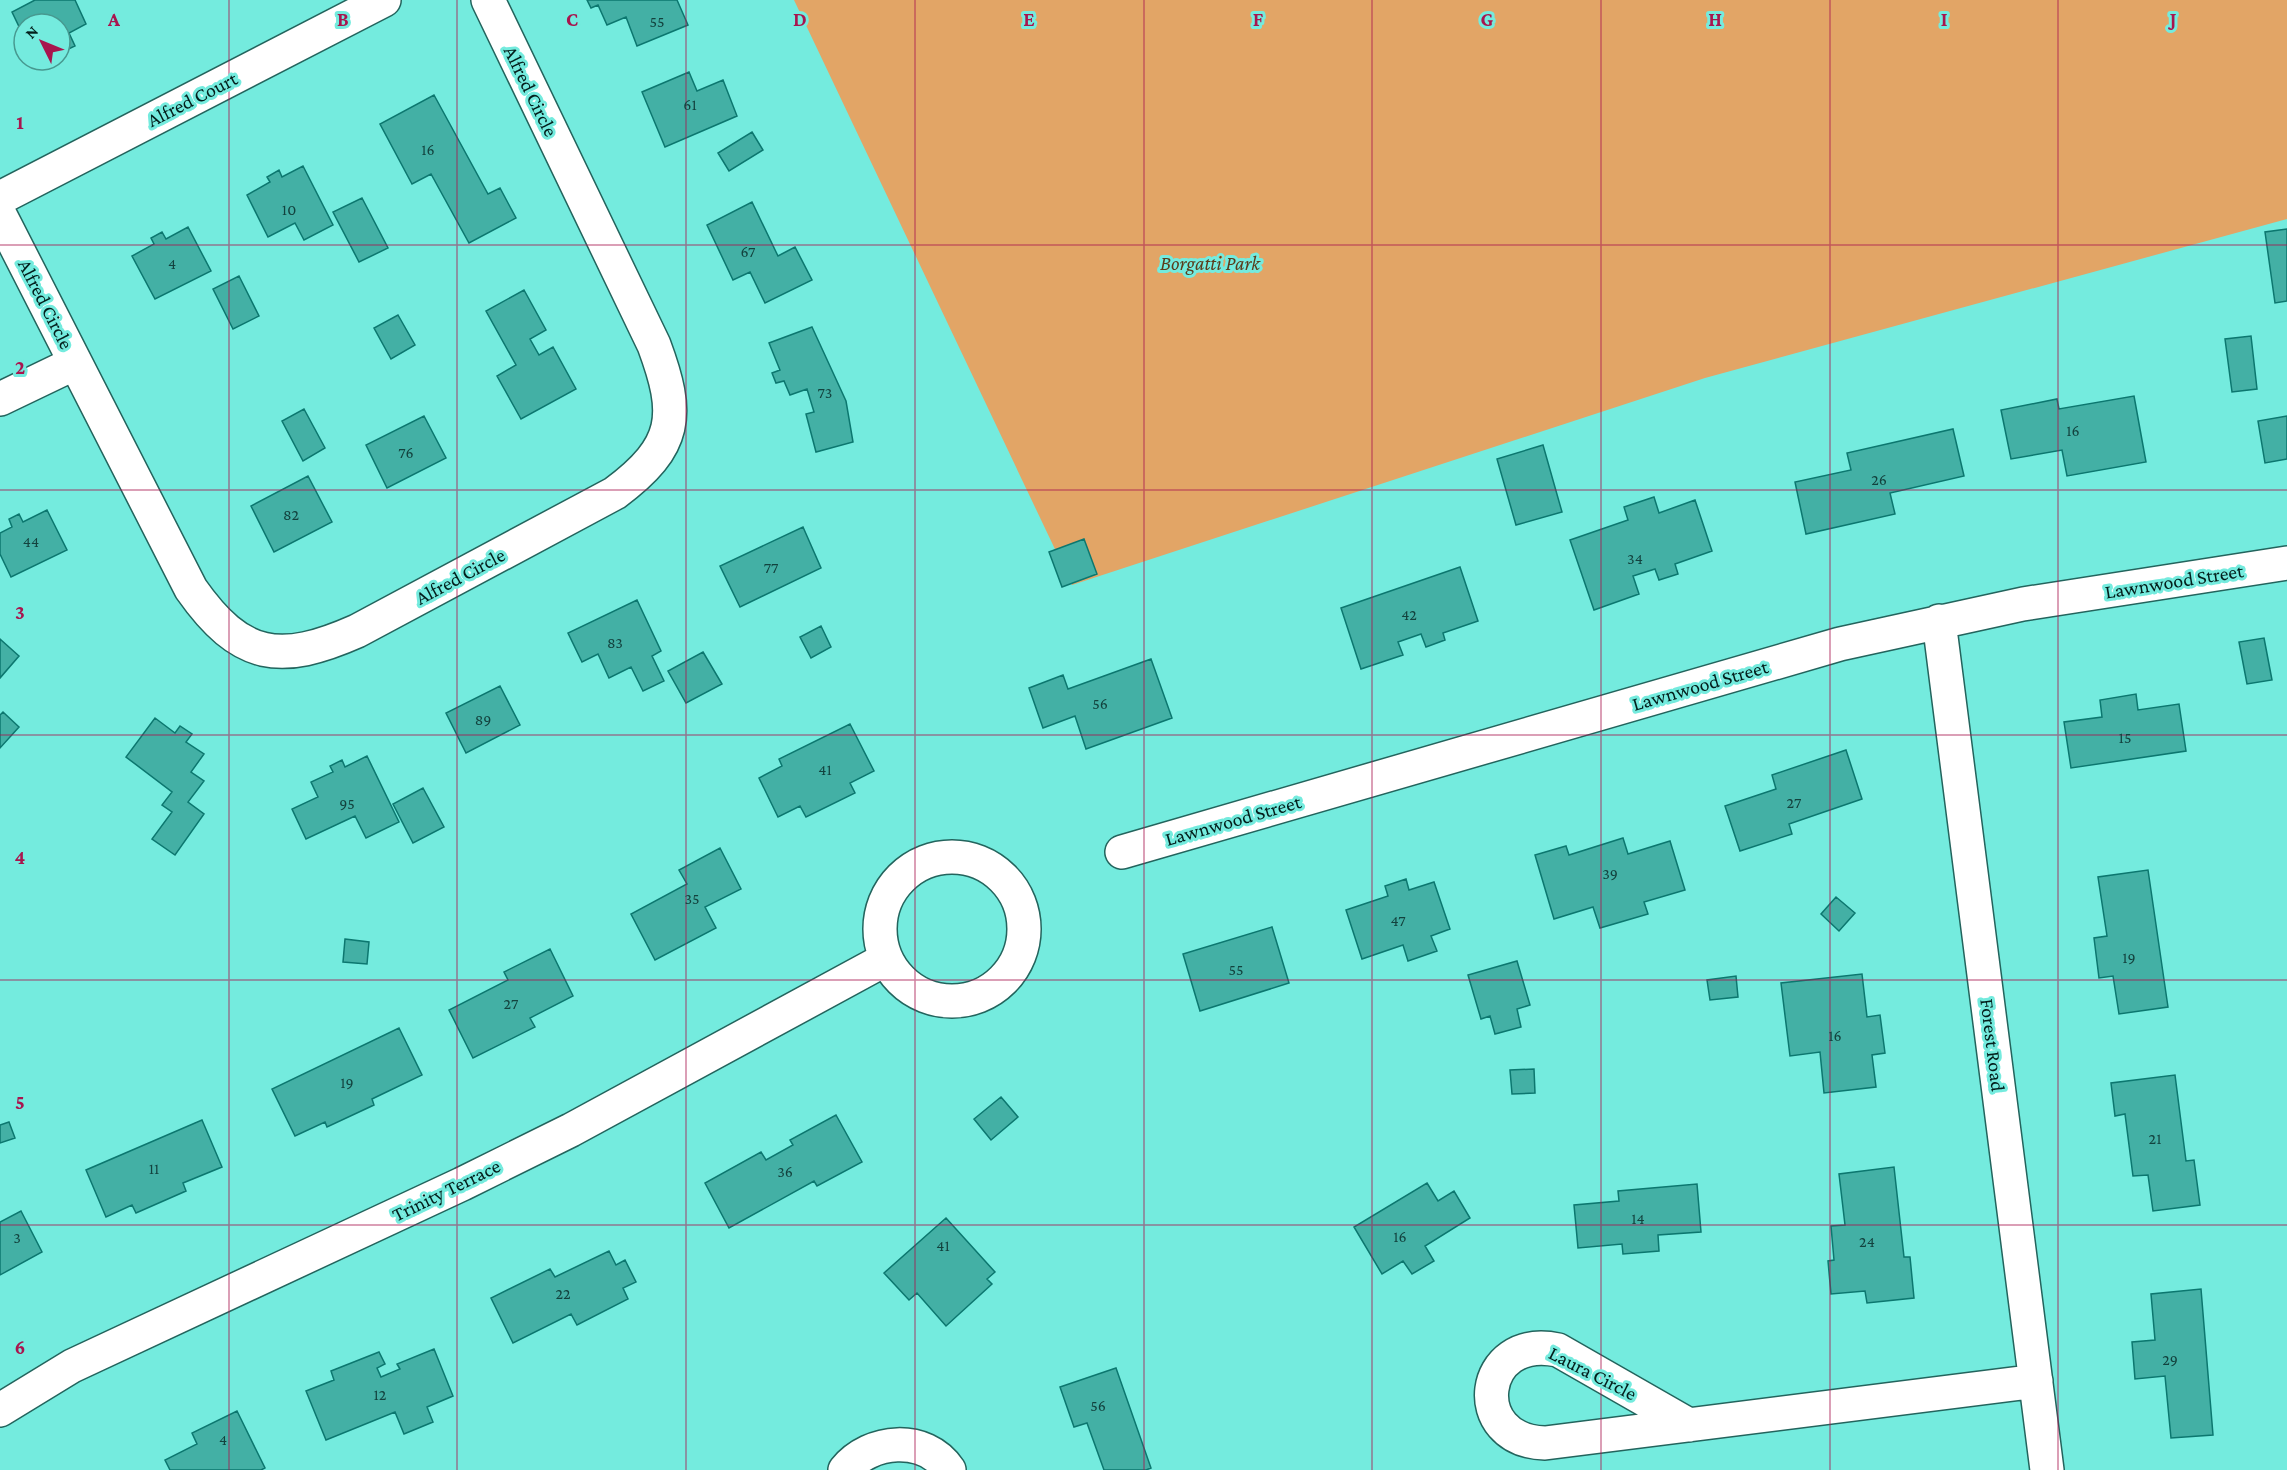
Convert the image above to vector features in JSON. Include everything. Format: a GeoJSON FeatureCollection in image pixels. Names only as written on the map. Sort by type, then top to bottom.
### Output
{"type":"FeatureCollection","features":[{"type":"Feature","properties":{"kind":"street","name":"Alfred Court"},"geometry":{"type":"LineString","coordinates":[[0,198],[384,0]]}},
{"type":"Feature","properties":{"kind":"street","name":"Alfred Circle"},"geometry":{"type":"LineString","coordinates":[[0,215],[191,589],[219,624],[236,637],[258,648],[280,652],[306,650],[357,631],[596,504],[633,480],[659,452],[671,416],[664,374],[654,345],[488,0]]}},
{"type":"Feature","properties":{"kind":"street"},"geometry":{"type":"LineString","coordinates":[[0,399],[75,363]]}},
{"type":"Feature","properties":{"kind":"street","name":"Lawnwood Street"},"geometry":{"type":"LineString","coordinates":[[1122,852],[1840,644],[2023,604],[2287,563]]}},
{"type":"Feature","properties":{"kind":"street","name":"Forest Road"},"geometry":{"type":"LineString","coordinates":[[1939,621],[2048,1470]]}},
{"type":"Feature","properties":{"kind":"street"},"geometry":{"type":"LineString","coordinates":[[948,857],[972,859],[994,870],[1012,887],[1024,918],[1022,945],[1011,970],[991,989],[959,1000],[938,1000],[926,996],[902,981],[886,959],[880,935],[882,910],[897,882],[924,862],[948,857]]}},
{"type":"Feature","properties":{"kind":"street","name":"Trinity Terrace"},"geometry":{"type":"LineString","coordinates":[[0,1410],[72,1366],[462,1184],[571,1130],[886,959]]}},
{"type":"Feature","properties":{"kind":"street","name":"Laura Circle"},"geometry":{"type":"LineString","coordinates":[[1689,1425],[1557,1350],[1542,1347],[1526,1348],[1506,1361],[1493,1381],[1491,1397],[1494,1413],[1502,1426],[1514,1437],[1529,1443],[1545,1443],[1689,1425],[2036,1381]]}},
{"type":"Feature","properties":{"kind":"street"},"geometry":{"type":"LineString","coordinates":[[845,1470],[864,1454],[884,1445],[906,1444],[927,1451],[945,1464],[949,1470]]}},
{"type":"Feature","properties":{"kind":"green space","name":"Borgatti Park"},"geometry":{"type":"Polygon","coordinates":[[[794,0],[2287,0],[2287,219],[1705,378],[1072,585],[794,0]]]}},
{"type":"Feature","properties":{"kind":"building"},"geometry":{"type":"Polygon","coordinates":[[[35,0],[75,0],[86,24],[72,31],[72,12],[12,12],[35,0]]]}},
{"type":"Feature","properties":{"kind":"building"},"geometry":{"type":"Polygon","coordinates":[[[587,0],[677,0],[688,25],[637,46],[626,17],[607,25],[598,5],[591,8],[587,0]]]}},
{"type":"Feature","properties":{"kind":"building"},"geometry":{"type":"Polygon","coordinates":[[[689,72],[697,91],[723,80],[737,116],[665,147],[642,92],[689,72]]]}},
{"type":"Feature","properties":{"kind":"building"},"geometry":{"type":"Polygon","coordinates":[[[434,95],[488,194],[500,188],[516,218],[469,243],[431,174],[412,184],[380,124],[434,95]]]}},
{"type":"Feature","properties":{"kind":"building"},"geometry":{"type":"Polygon","coordinates":[[[752,132],[763,150],[729,171],[718,153],[752,132]]]}},
{"type":"Feature","properties":{"kind":"building"},"geometry":{"type":"Polygon","coordinates":[[[303,166],[333,225],[304,240],[295,223],[268,237],[247,195],[270,182],[267,177],[279,170],[282,177],[303,166]]]}},
{"type":"Feature","properties":{"kind":"building"},"geometry":{"type":"Polygon","coordinates":[[[362,198],[388,248],[359,262],[333,212],[362,198]]]}},
{"type":"Feature","properties":{"kind":"building"},"geometry":{"type":"Polygon","coordinates":[[[752,202],[778,256],[795,247],[812,280],[765,303],[750,272],[733,280],[707,225],[752,202]]]}},
{"type":"Feature","properties":{"kind":"building"},"geometry":{"type":"Polygon","coordinates":[[[188,227],[211,271],[155,299],[132,256],[154,244],[151,238],[162,232],[166,239],[188,227]]]}},
{"type":"Feature","properties":{"kind":"building"},"geometry":{"type":"Polygon","coordinates":[[[2287,229],[2287,301],[2275,303],[2265,232],[2287,229]]]}},
{"type":"Feature","properties":{"kind":"building"},"geometry":{"type":"Polygon","coordinates":[[[239,276],[259,316],[233,329],[213,289],[239,276]]]}},
{"type":"Feature","properties":{"kind":"building"},"geometry":{"type":"Polygon","coordinates":[[[524,290],[546,330],[530,339],[539,355],[553,347],[576,389],[521,419],[497,376],[516,365],[486,311],[524,290]]]}},
{"type":"Feature","properties":{"kind":"building"},"geometry":{"type":"Polygon","coordinates":[[[398,315],[415,345],[391,359],[374,328],[398,315]]]}},
{"type":"Feature","properties":{"kind":"building"},"geometry":{"type":"Polygon","coordinates":[[[812,327],[846,401],[853,442],[816,452],[806,414],[814,412],[807,389],[790,395],[784,381],[776,383],[772,373],[780,370],[769,343],[812,327]]]}},
{"type":"Feature","properties":{"kind":"building"},"geometry":{"type":"Polygon","coordinates":[[[2251,336],[2257,389],[2232,392],[2225,339],[2251,336]]]}},
{"type":"Feature","properties":{"kind":"building"},"geometry":{"type":"Polygon","coordinates":[[[2134,396],[2146,462],[2067,476],[2062,450],[2011,459],[2001,410],[2057,399],[2059,409],[2134,396]]]}},
{"type":"Feature","properties":{"kind":"building"},"geometry":{"type":"Polygon","coordinates":[[[304,409],[325,448],[303,461],[282,421],[304,409]]]}},
{"type":"Feature","properties":{"kind":"building"},"geometry":{"type":"Polygon","coordinates":[[[424,416],[446,458],[387,488],[366,445],[424,416]]]}},
{"type":"Feature","properties":{"kind":"building"},"geometry":{"type":"Polygon","coordinates":[[[2287,416],[2287,459],[2265,463],[2258,421],[2287,416]]]}},
{"type":"Feature","properties":{"kind":"building"},"geometry":{"type":"Polygon","coordinates":[[[1953,429],[1964,476],[1890,493],[1895,514],[1806,534],[1795,482],[1851,470],[1847,453],[1953,429]]]}},
{"type":"Feature","properties":{"kind":"building"},"geometry":{"type":"Polygon","coordinates":[[[1543,445],[1562,512],[1516,525],[1497,459],[1543,445]]]}},
{"type":"Feature","properties":{"kind":"building"},"geometry":{"type":"Polygon","coordinates":[[[308,476],[332,522],[274,552],[251,506],[308,476]]]}},
{"type":"Feature","properties":{"kind":"building"},"geometry":{"type":"Polygon","coordinates":[[[1654,497],[1659,513],[1695,500],[1712,551],[1675,564],[1678,574],[1659,580],[1655,569],[1633,576],[1639,594],[1594,610],[1570,540],[1628,520],[1624,507],[1654,497]]]}},
{"type":"Feature","properties":{"kind":"building"},"geometry":{"type":"Polygon","coordinates":[[[47,510],[67,550],[11,577],[0,554],[0,533],[12,527],[9,519],[19,514],[23,522],[47,510]]]}},
{"type":"Feature","properties":{"kind":"building"},"geometry":{"type":"Polygon","coordinates":[[[803,527],[821,568],[740,607],[720,566],[803,527]]]}},
{"type":"Feature","properties":{"kind":"building"},"geometry":{"type":"Polygon","coordinates":[[[1084,539],[1097,574],[1062,587],[1049,552],[1084,539]]]}},
{"type":"Feature","properties":{"kind":"building"},"geometry":{"type":"Polygon","coordinates":[[[1460,567],[1478,621],[1443,633],[1445,640],[1426,647],[1421,634],[1398,642],[1403,655],[1361,669],[1341,608],[1460,567]]]}},
{"type":"Feature","properties":{"kind":"building"},"geometry":{"type":"Polygon","coordinates":[[[637,600],[661,651],[652,656],[664,681],[643,691],[631,667],[609,678],[598,654],[582,662],[568,633],[637,600]]]}},
{"type":"Feature","properties":{"kind":"building"},"geometry":{"type":"Polygon","coordinates":[[[821,626],[831,647],[811,658],[800,637],[821,626]]]}},
{"type":"Feature","properties":{"kind":"building"},"geometry":{"type":"Polygon","coordinates":[[[2264,638],[2272,680],[2247,684],[2239,642],[2264,638]]]}},
{"type":"Feature","properties":{"kind":"building"},"geometry":{"type":"Polygon","coordinates":[[[0,639],[19,656],[0,678],[0,639]]]}},
{"type":"Feature","properties":{"kind":"building"},"geometry":{"type":"Polygon","coordinates":[[[703,652],[722,684],[686,703],[668,671],[703,652]]]}},
{"type":"Feature","properties":{"kind":"building"},"geometry":{"type":"Polygon","coordinates":[[[1151,659],[1172,718],[1086,749],[1075,716],[1043,728],[1029,688],[1063,675],[1068,689],[1151,659]]]}},
{"type":"Feature","properties":{"kind":"building"},"geometry":{"type":"Polygon","coordinates":[[[500,686],[520,725],[466,753],[446,713],[500,686]]]}},
{"type":"Feature","properties":{"kind":"building"},"geometry":{"type":"Polygon","coordinates":[[[2136,694],[2138,710],[2179,704],[2186,751],[2071,768],[2064,722],[2102,717],[2100,700],[2136,694]]]}},
{"type":"Feature","properties":{"kind":"building"},"geometry":{"type":"Polygon","coordinates":[[[3,712],[19,727],[0,748],[0,715],[3,712]]]}},
{"type":"Feature","properties":{"kind":"building"},"geometry":{"type":"Polygon","coordinates":[[[155,718],[175,733],[180,726],[192,734],[186,742],[204,754],[191,772],[204,781],[188,802],[204,814],[175,855],[152,839],[172,812],[162,805],[172,792],[126,757],[155,718]]]}},
{"type":"Feature","properties":{"kind":"building"},"geometry":{"type":"Polygon","coordinates":[[[850,724],[874,771],[850,783],[855,793],[806,817],[800,806],[778,817],[759,778],[782,766],[779,759],[850,724]]]}},
{"type":"Feature","properties":{"kind":"building"},"geometry":{"type":"Polygon","coordinates":[[[1846,750],[1862,799],[1789,824],[1792,834],[1740,851],[1725,806],[1776,789],[1772,775],[1846,750]]]}},
{"type":"Feature","properties":{"kind":"building"},"geometry":{"type":"Polygon","coordinates":[[[367,756],[399,822],[366,838],[355,816],[306,839],[292,809],[318,797],[311,782],[333,772],[330,766],[342,760],[345,767],[367,756]]]}},
{"type":"Feature","properties":{"kind":"building"},"geometry":{"type":"Polygon","coordinates":[[[423,788],[444,827],[413,843],[393,804],[423,788]]]}},
{"type":"Feature","properties":{"kind":"building"},"geometry":{"type":"Polygon","coordinates":[[[1623,838],[1628,854],[1670,841],[1685,890],[1644,902],[1648,914],[1600,928],[1593,907],[1554,919],[1535,855],[1566,846],[1569,855],[1623,838]]]}},
{"type":"Feature","properties":{"kind":"building"},"geometry":{"type":"Polygon","coordinates":[[[720,848],[741,889],[705,907],[716,928],[655,960],[631,914],[687,884],[679,870],[720,848]]]}},
{"type":"Feature","properties":{"kind":"building"},"geometry":{"type":"Polygon","coordinates":[[[2148,870],[2168,1007],[2119,1014],[2113,976],[2099,978],[2094,938],[2107,936],[2098,877],[2148,870]]]}},
{"type":"Feature","properties":{"kind":"building"},"geometry":{"type":"Polygon","coordinates":[[[1406,879],[1409,890],[1434,882],[1450,929],[1431,936],[1437,951],[1408,961],[1403,945],[1362,959],[1346,910],[1388,896],[1385,886],[1406,879]]]}},
{"type":"Feature","properties":{"kind":"building"},"geometry":{"type":"Polygon","coordinates":[[[1836,897],[1855,913],[1839,931],[1821,914],[1836,897]]]}},
{"type":"Feature","properties":{"kind":"building"},"geometry":{"type":"Polygon","coordinates":[[[1272,927],[1289,983],[1200,1011],[1183,954],[1272,927]]]}},
{"type":"Feature","properties":{"kind":"building"},"geometry":{"type":"Polygon","coordinates":[[[345,939],[369,942],[367,964],[343,962],[345,939]]]}},
{"type":"Feature","properties":{"kind":"building"},"geometry":{"type":"Polygon","coordinates":[[[550,949],[573,996],[530,1018],[535,1027],[473,1058],[449,1010],[508,980],[504,972],[550,949]]]}},
{"type":"Feature","properties":{"kind":"building"},"geometry":{"type":"Polygon","coordinates":[[[1517,961],[1530,1005],[1517,1009],[1521,1027],[1495,1034],[1490,1016],[1481,1019],[1468,975],[1517,961]]]}},
{"type":"Feature","properties":{"kind":"building"},"geometry":{"type":"Polygon","coordinates":[[[1862,974],[1867,1017],[1880,1015],[1885,1053],[1872,1055],[1876,1087],[1824,1093],[1820,1052],[1790,1056],[1781,983],[1862,974]]]}},
{"type":"Feature","properties":{"kind":"building"},"geometry":{"type":"Polygon","coordinates":[[[1736,976],[1738,997],[1710,1000],[1707,980],[1736,976]]]}},
{"type":"Feature","properties":{"kind":"building"},"geometry":{"type":"Polygon","coordinates":[[[399,1028],[422,1075],[372,1099],[374,1105],[327,1127],[325,1122],[295,1136],[272,1089],[399,1028]]]}},
{"type":"Feature","properties":{"kind":"building"},"geometry":{"type":"Polygon","coordinates":[[[1534,1069],[1535,1093],[1512,1094],[1510,1070],[1534,1069]]]}},
{"type":"Feature","properties":{"kind":"building"},"geometry":{"type":"Polygon","coordinates":[[[2175,1075],[2186,1161],[2194,1160],[2200,1205],[2153,1211],[2148,1175],[2133,1176],[2125,1114],[2115,1116],[2111,1083],[2175,1075]]]}},
{"type":"Feature","properties":{"kind":"building"},"geometry":{"type":"Polygon","coordinates":[[[1001,1097],[1018,1117],[991,1140],[974,1119],[1001,1097]]]}},
{"type":"Feature","properties":{"kind":"building"},"geometry":{"type":"Polygon","coordinates":[[[836,1115],[862,1162],[817,1186],[814,1181],[729,1228],[705,1183],[761,1152],[766,1160],[793,1145],[790,1140],[836,1115]]]}},
{"type":"Feature","properties":{"kind":"building"},"geometry":{"type":"Polygon","coordinates":[[[202,1120],[222,1167],[183,1183],[186,1191],[136,1213],[132,1205],[106,1217],[86,1170],[202,1120]]]}},
{"type":"Feature","properties":{"kind":"building"},"geometry":{"type":"Polygon","coordinates":[[[9,1122],[15,1138],[0,1143],[0,1125],[9,1122]]]}},
{"type":"Feature","properties":{"kind":"building"},"geometry":{"type":"Polygon","coordinates":[[[1894,1167],[1904,1257],[1910,1257],[1914,1298],[1867,1303],[1865,1291],[1831,1294],[1828,1261],[1834,1260],[1831,1226],[1845,1225],[1839,1174],[1894,1167]]]}},
{"type":"Feature","properties":{"kind":"building"},"geometry":{"type":"Polygon","coordinates":[[[1427,1183],[1438,1201],[1454,1191],[1470,1218],[1425,1246],[1434,1261],[1412,1274],[1403,1261],[1382,1274],[1354,1227],[1427,1183]]]}},
{"type":"Feature","properties":{"kind":"building"},"geometry":{"type":"Polygon","coordinates":[[[1697,1184],[1701,1232],[1658,1235],[1659,1251],[1623,1254],[1622,1244],[1578,1248],[1574,1205],[1619,1201],[1618,1191],[1697,1184]]]}},
{"type":"Feature","properties":{"kind":"building"},"geometry":{"type":"Polygon","coordinates":[[[21,1211],[42,1252],[0,1275],[0,1222],[21,1211]]]}},
{"type":"Feature","properties":{"kind":"building"},"geometry":{"type":"Polygon","coordinates":[[[946,1218],[995,1272],[987,1279],[992,1284],[946,1326],[917,1293],[909,1300],[884,1273],[946,1218]]]}},
{"type":"Feature","properties":{"kind":"building"},"geometry":{"type":"Polygon","coordinates":[[[609,1251],[616,1265],[625,1260],[636,1282],[623,1288],[628,1299],[577,1325],[571,1314],[513,1343],[491,1298],[550,1269],[555,1277],[609,1251]]]}},
{"type":"Feature","properties":{"kind":"building"},"geometry":{"type":"Polygon","coordinates":[[[2201,1289],[2213,1435],[2171,1438],[2165,1376],[2135,1379],[2132,1342],[2155,1340],[2151,1294],[2201,1289]]]}},
{"type":"Feature","properties":{"kind":"building"},"geometry":{"type":"Polygon","coordinates":[[[434,1349],[453,1396],[427,1407],[433,1422],[404,1434],[395,1412],[326,1440],[306,1391],[334,1380],[331,1371],[379,1352],[385,1364],[377,1368],[381,1377],[400,1369],[397,1364],[434,1349]]]}},
{"type":"Feature","properties":{"kind":"building"},"geometry":{"type":"Polygon","coordinates":[[[1116,1368],[1151,1468],[1146,1470],[1104,1470],[1087,1423],[1074,1427],[1060,1387],[1116,1368]]]}},
{"type":"Feature","properties":{"kind":"building"},"geometry":{"type":"Polygon","coordinates":[[[237,1411],[265,1468],[261,1470],[170,1470],[165,1460],[197,1444],[192,1433],[237,1411]]]}}]}
